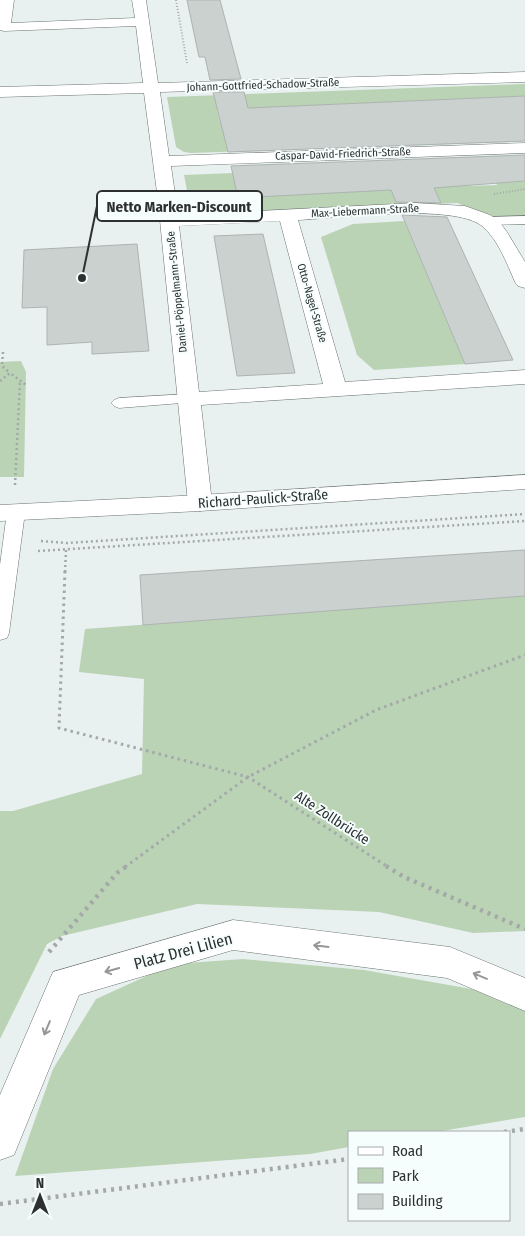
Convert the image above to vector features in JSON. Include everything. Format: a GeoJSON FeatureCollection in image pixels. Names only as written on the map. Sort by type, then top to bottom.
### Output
{"type":"FeatureCollection","features":[{"type":"Feature","properties":{"kind":"street"},"geometry":{"type":"LineString","coordinates":[[7,0],[4,27],[142,22]]}},
{"type":"Feature","properties":{"kind":"street","name":"Daniel-Pöppelmann-Straße"},"geometry":{"type":"LineString","coordinates":[[139,0],[153,88],[170,221],[200,503]]}},
{"type":"Feature","properties":{"kind":"street","name":"Johann-Gottfried-Schadow-Straße"},"geometry":{"type":"LineString","coordinates":[[0,92],[525,77]]}},
{"type":"Feature","properties":{"kind":"street","name":"Caspar-David-Friedrich-Straße"},"geometry":{"type":"LineString","coordinates":[[161,160],[525,148]]}},
{"type":"Feature","properties":{"kind":"street","name":"Max-Liebermann-Straße"},"geometry":{"type":"LineString","coordinates":[[170,221],[437,208],[468,213],[487,221]]}},
{"type":"Feature","properties":{"kind":"street","name":"Otto-Nagel-Straße"},"geometry":{"type":"LineString","coordinates":[[288,216],[336,389]]}},
{"type":"Feature","properties":{"kind":"street"},"geometry":{"type":"LineString","coordinates":[[487,221],[495,229],[525,282]]}},
{"type":"Feature","properties":{"kind":"street"},"geometry":{"type":"LineString","coordinates":[[189,399],[525,377]]}},
{"type":"Feature","properties":{"kind":"street","name":"Richard-Paulick-Straße"},"geometry":{"type":"LineString","coordinates":[[8,513],[200,503],[525,482]]}},
{"type":"Feature","properties":{"kind":"street","name":"Platz Drei Lilien"},"geometry":{"type":"LineString","coordinates":[[66,983],[233,935],[450,963],[525,995]]}},
{"type":"Feature","properties":{"kind":"street"},"geometry":{"type":"LineString","coordinates":[[0,1141],[66,983]]}},
{"type":"Feature","properties":{"kind":"lane"},"geometry":{"type":"LineString","coordinates":[[134,201],[167,200]]}},
{"type":"Feature","properties":{"kind":"lane"},"geometry":{"type":"LineString","coordinates":[[487,221],[525,220]]}},
{"type":"Feature","properties":{"kind":"lane"},"geometry":{"type":"LineString","coordinates":[[119,403],[189,399]]}},
{"type":"Feature","properties":{"kind":"lane"},"geometry":{"type":"LineString","coordinates":[[0,633],[11,546],[8,513]]}},
{"type":"Feature","properties":{"kind":"path"},"geometry":{"type":"LineString","coordinates":[[176,0],[192,87]]}},
{"type":"Feature","properties":{"kind":"path"},"geometry":{"type":"LineString","coordinates":[[3,352],[2,366],[26,386]]}},
{"type":"Feature","properties":{"kind":"path"},"geometry":{"type":"LineString","coordinates":[[0,380],[10,373]]}},
{"type":"Feature","properties":{"kind":"path"},"geometry":{"type":"LineString","coordinates":[[15,486],[20,380]]}},
{"type":"Feature","properties":{"kind":"path"},"geometry":{"type":"LineString","coordinates":[[11,546],[525,514]]}},
{"type":"Feature","properties":{"kind":"path"},"geometry":{"type":"LineString","coordinates":[[11,546],[66,550],[525,521]]}},
{"type":"Feature","properties":{"kind":"path","name":"Alte Zollbrücke"},"geometry":{"type":"LineString","coordinates":[[66,550],[59,728],[248,777],[404,877],[525,929]]}},
{"type":"Feature","properties":{"kind":"path"},"geometry":{"type":"LineString","coordinates":[[66,983],[49,951],[117,873],[248,777],[376,710],[525,655]]}},
{"type":"Feature","properties":{"kind":"path"},"geometry":{"type":"LineString","coordinates":[[509,1131],[525,1128]]}},
{"type":"Feature","properties":{"kind":"path"},"geometry":{"type":"LineString","coordinates":[[0,1204],[348,1159]]}},
{"type":"Feature","properties":{"kind":"green space"},"geometry":{"type":"Polygon","coordinates":[[[525,84],[525,96],[217,110],[220,122],[496,112],[510,142],[191,153],[184,152],[176,147],[167,97],[525,84]]]}},
{"type":"Feature","properties":{"kind":"green space"},"geometry":{"type":"Polygon","coordinates":[[[233,173],[347,192],[467,184],[469,186],[497,185],[496,183],[525,181],[525,225],[515,225],[457,203],[226,213],[189,201],[184,175],[233,173]]]}},
{"type":"Feature","properties":{"kind":"green space"},"geometry":{"type":"Polygon","coordinates":[[[404,221],[465,364],[374,370],[357,355],[321,237],[353,224],[404,221]]]}},
{"type":"Feature","properties":{"kind":"green space"},"geometry":{"type":"Polygon","coordinates":[[[21,361],[26,372],[24,477],[0,477],[0,362],[21,361]]]}},
{"type":"Feature","properties":{"kind":"green space"},"geometry":{"type":"Polygon","coordinates":[[[525,596],[525,931],[473,933],[379,912],[197,904],[62,936],[47,944],[0,1039],[0,811],[13,811],[142,774],[144,679],[79,672],[85,629],[525,596]]]}},
{"type":"Feature","properties":{"kind":"green space"},"geometry":{"type":"Polygon","coordinates":[[[243,959],[364,970],[477,990],[525,1008],[525,1117],[442,1131],[348,1131],[348,1147],[310,1154],[15,1176],[53,1069],[96,999],[173,964],[243,959]]]}},
{"type":"Feature","properties":{"kind":"building"},"geometry":{"type":"Polygon","coordinates":[[[187,0],[220,0],[241,79],[210,80],[205,57],[199,57],[187,0]]]}},
{"type":"Feature","properties":{"kind":"building"},"geometry":{"type":"Polygon","coordinates":[[[213,92],[244,92],[248,108],[525,96],[525,141],[228,152],[213,92]]]}},
{"type":"Feature","properties":{"kind":"building"},"geometry":{"type":"Polygon","coordinates":[[[525,155],[525,181],[434,188],[441,203],[396,202],[391,190],[238,198],[231,166],[525,155]]]}},
{"type":"Feature","properties":{"kind":"building"},"geometry":{"type":"Polygon","coordinates":[[[402,215],[447,217],[513,360],[465,364],[402,215]]]}},
{"type":"Feature","properties":{"kind":"building"},"geometry":{"type":"Polygon","coordinates":[[[263,234],[295,373],[237,376],[214,236],[263,234]]]}},
{"type":"Feature","properties":{"kind":"building"},"geometry":{"type":"Polygon","coordinates":[[[137,244],[149,351],[92,354],[92,342],[47,345],[47,307],[22,308],[24,250],[137,244]]]}},
{"type":"Feature","properties":{"kind":"building"},"geometry":{"type":"Polygon","coordinates":[[[525,550],[525,596],[143,625],[140,575],[525,550]]]}},
{"type":"Feature","properties":{"kind":"place","name":"Netto Marken-Discount"},"geometry":{"type":"Point","coordinates":[82,278]}}]}
